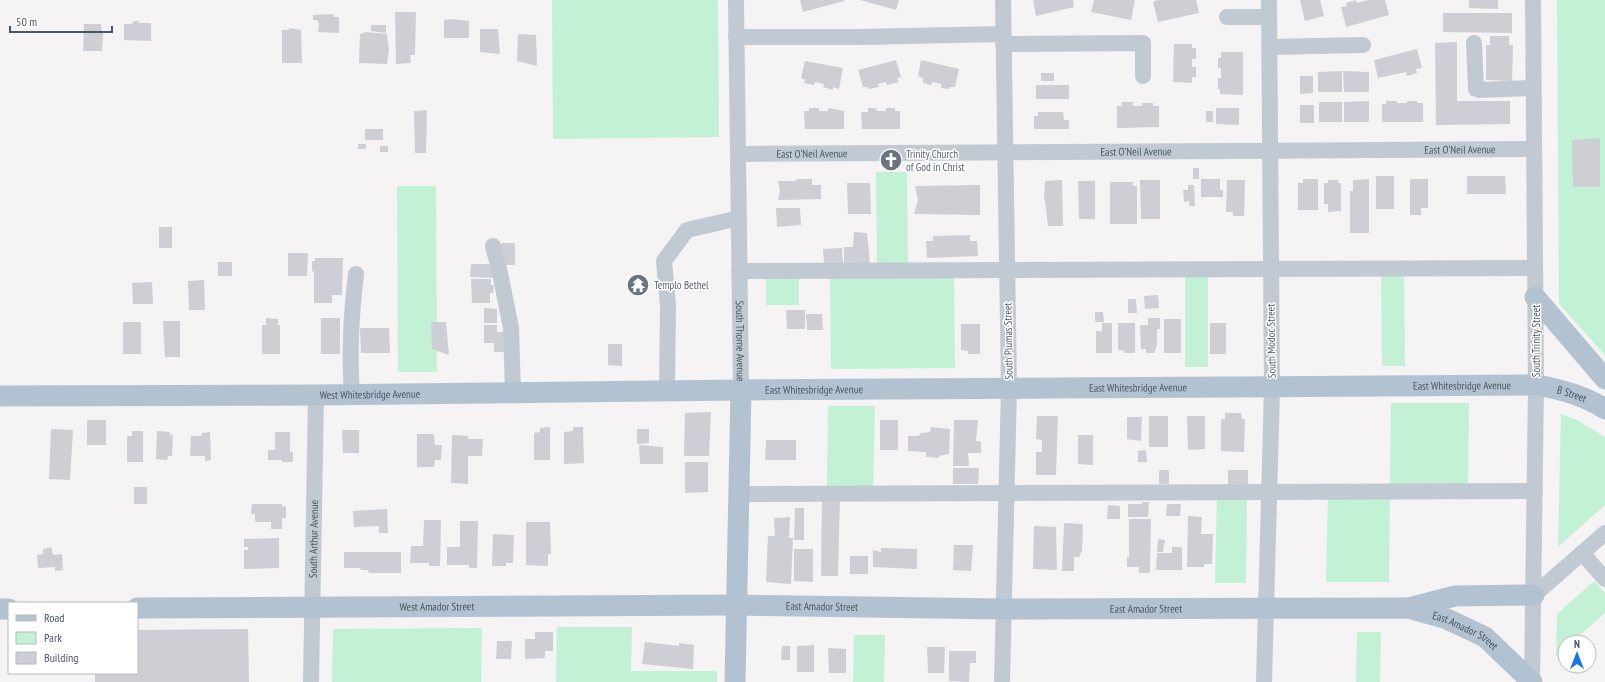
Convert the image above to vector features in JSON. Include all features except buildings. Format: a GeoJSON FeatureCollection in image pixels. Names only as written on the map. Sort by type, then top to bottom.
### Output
{"type":"FeatureCollection","features":[{"type":"Feature","properties":{"kind":"main road"},"geometry":{"type":"LineString","coordinates":[[1536,297],[1605,379]]}},
{"type":"Feature","properties":{"kind":"main road","name":"East Whitesbridge Avenue"},"geometry":{"type":"LineString","coordinates":[[741,390],[1272,388],[1536,385]]}},
{"type":"Feature","properties":{"kind":"main road","name":"B Street"},"geometry":{"type":"LineString","coordinates":[[1536,385],[1554,388],[1577,396],[1605,410]]}},
{"type":"Feature","properties":{"kind":"main road","name":"West Whitesbridge Avenue"},"geometry":{"type":"LineString","coordinates":[[0,396],[316,395],[741,390]]}},
{"type":"Feature","properties":{"kind":"main road","name":"South Thorne Avenue"},"geometry":{"type":"LineString","coordinates":[[735,682],[741,390]]}},
{"type":"Feature","properties":{"kind":"main road"},"geometry":{"type":"LineString","coordinates":[[1408,608],[1454,596],[1534,595]]}},
{"type":"Feature","properties":{"kind":"main road","name":"West Amador Street"},"geometry":{"type":"LineString","coordinates":[[138,608],[736,605]]}},
{"type":"Feature","properties":{"kind":"main road","name":"East Amador Street"},"geometry":{"type":"LineString","coordinates":[[736,605],[1003,609],[1408,608],[1447,619],[1484,637],[1532,682]]}},
{"type":"Feature","properties":{"kind":"street","name":"South Thorne Avenue"},"geometry":{"type":"LineString","coordinates":[[736,0],[741,390]]}},
{"type":"Feature","properties":{"kind":"street","name":"South Plumas Street"},"geometry":{"type":"LineString","coordinates":[[1002,682],[1009,388],[1003,0]]}},
{"type":"Feature","properties":{"kind":"street","name":"South Modoc Street"},"geometry":{"type":"LineString","coordinates":[[1264,682],[1272,388],[1269,0]]}},
{"type":"Feature","properties":{"kind":"street","name":"South Trinity Street"},"geometry":{"type":"LineString","coordinates":[[1532,682],[1536,385],[1533,0]]}},
{"type":"Feature","properties":{"kind":"street"},"geometry":{"type":"LineString","coordinates":[[1226,17],[1269,17]]}},
{"type":"Feature","properties":{"kind":"street"},"geometry":{"type":"LineString","coordinates":[[736,37],[1004,39],[1143,43],[1143,76]]}},
{"type":"Feature","properties":{"kind":"street"},"geometry":{"type":"LineString","coordinates":[[1474,43],[1476,89],[1533,88]]}},
{"type":"Feature","properties":{"kind":"street"},"geometry":{"type":"LineString","coordinates":[[1269,47],[1363,45]]}},
{"type":"Feature","properties":{"kind":"street","name":"East O'Neil Avenue"},"geometry":{"type":"LineString","coordinates":[[738,154],[1534,149]]}},
{"type":"Feature","properties":{"kind":"street"},"geometry":{"type":"LineString","coordinates":[[667,391],[668,305],[664,261],[687,230],[739,218]]}},
{"type":"Feature","properties":{"kind":"street"},"geometry":{"type":"LineString","coordinates":[[493,246],[511,328],[513,393]]}},
{"type":"Feature","properties":{"kind":"street"},"geometry":{"type":"LineString","coordinates":[[739,272],[1007,269],[1270,270],[1535,268]]}},
{"type":"Feature","properties":{"kind":"street"},"geometry":{"type":"LineString","coordinates":[[352,394],[349,359],[351,315],[356,274]]}},
{"type":"Feature","properties":{"kind":"street","name":"South Arthur Avenue"},"geometry":{"type":"LineString","coordinates":[[311,682],[316,395]]}},
{"type":"Feature","properties":{"kind":"street"},"geometry":{"type":"LineString","coordinates":[[739,494],[1535,491]]}},
{"type":"Feature","properties":{"kind":"street"},"geometry":{"type":"LineString","coordinates":[[1534,595],[1605,533]]}},
{"type":"Feature","properties":{"kind":"street"},"geometry":{"type":"LineString","coordinates":[[1582,553],[1605,579]]}},
{"type":"Feature","properties":{"kind":"green space"},"geometry":{"type":"Polygon","coordinates":[[[552,0],[718,0],[719,137],[553,139],[552,0]]]}},
{"type":"Feature","properties":{"kind":"green space"},"geometry":{"type":"Polygon","coordinates":[[[1557,0],[1605,0],[1605,355],[1559,304],[1557,0]]]}},
{"type":"Feature","properties":{"kind":"green space"},"geometry":{"type":"Polygon","coordinates":[[[876,172],[907,172],[908,265],[877,265],[876,172]]]}},
{"type":"Feature","properties":{"kind":"green space"},"geometry":{"type":"Polygon","coordinates":[[[397,186],[436,186],[437,372],[398,372],[397,186]]]}},
{"type":"Feature","properties":{"kind":"green space"},"geometry":{"type":"Polygon","coordinates":[[[1381,273],[1404,273],[1405,366],[1382,366],[1381,273]]]}},
{"type":"Feature","properties":{"kind":"green space"},"geometry":{"type":"Polygon","coordinates":[[[1185,274],[1208,274],[1208,367],[1185,367],[1185,274]]]}},
{"type":"Feature","properties":{"kind":"green space"},"geometry":{"type":"Polygon","coordinates":[[[954,275],[955,368],[831,369],[830,276],[954,275]]]}},
{"type":"Feature","properties":{"kind":"green space"},"geometry":{"type":"Polygon","coordinates":[[[766,276],[799,276],[799,305],[766,305],[766,276]]]}},
{"type":"Feature","properties":{"kind":"green space"},"geometry":{"type":"Polygon","coordinates":[[[1391,403],[1469,403],[1468,485],[1390,485],[1391,403]]]}},
{"type":"Feature","properties":{"kind":"green space"},"geometry":{"type":"Polygon","coordinates":[[[828,406],[875,406],[873,489],[827,489],[828,406]]]}},
{"type":"Feature","properties":{"kind":"green space"},"geometry":{"type":"Polygon","coordinates":[[[1561,414],[1577,420],[1605,437],[1605,505],[1558,547],[1561,414]]]}},
{"type":"Feature","properties":{"kind":"green space"},"geometry":{"type":"Polygon","coordinates":[[[1390,495],[1389,582],[1326,582],[1328,496],[1390,495]]]}},
{"type":"Feature","properties":{"kind":"green space"},"geometry":{"type":"Polygon","coordinates":[[[1217,496],[1247,496],[1246,583],[1215,583],[1217,496]]]}},
{"type":"Feature","properties":{"kind":"green space"},"geometry":{"type":"Polygon","coordinates":[[[1594,581],[1605,593],[1605,613],[1581,634],[1557,634],[1556,656],[1557,614],[1594,581]]]}},
{"type":"Feature","properties":{"kind":"green space"},"geometry":{"type":"Polygon","coordinates":[[[557,627],[632,627],[631,671],[717,671],[717,682],[556,682],[557,627]]]}},
{"type":"Feature","properties":{"kind":"green space"},"geometry":{"type":"Polygon","coordinates":[[[482,628],[481,682],[332,682],[333,629],[482,628]]]}},
{"type":"Feature","properties":{"kind":"green space"},"geometry":{"type":"Polygon","coordinates":[[[1357,632],[1381,632],[1380,682],[1356,682],[1357,632]]]}},
{"type":"Feature","properties":{"kind":"green space"},"geometry":{"type":"Polygon","coordinates":[[[854,635],[885,635],[884,682],[853,682],[854,635]]]}},
{"type":"Feature","properties":{"kind":"place","name":"Trinity Church of God in Christ"},"geometry":{"type":"Point","coordinates":[891,160]}},
{"type":"Feature","properties":{"kind":"place","name":"Templo Bethel"},"geometry":{"type":"Point","coordinates":[638,285]}}]}
